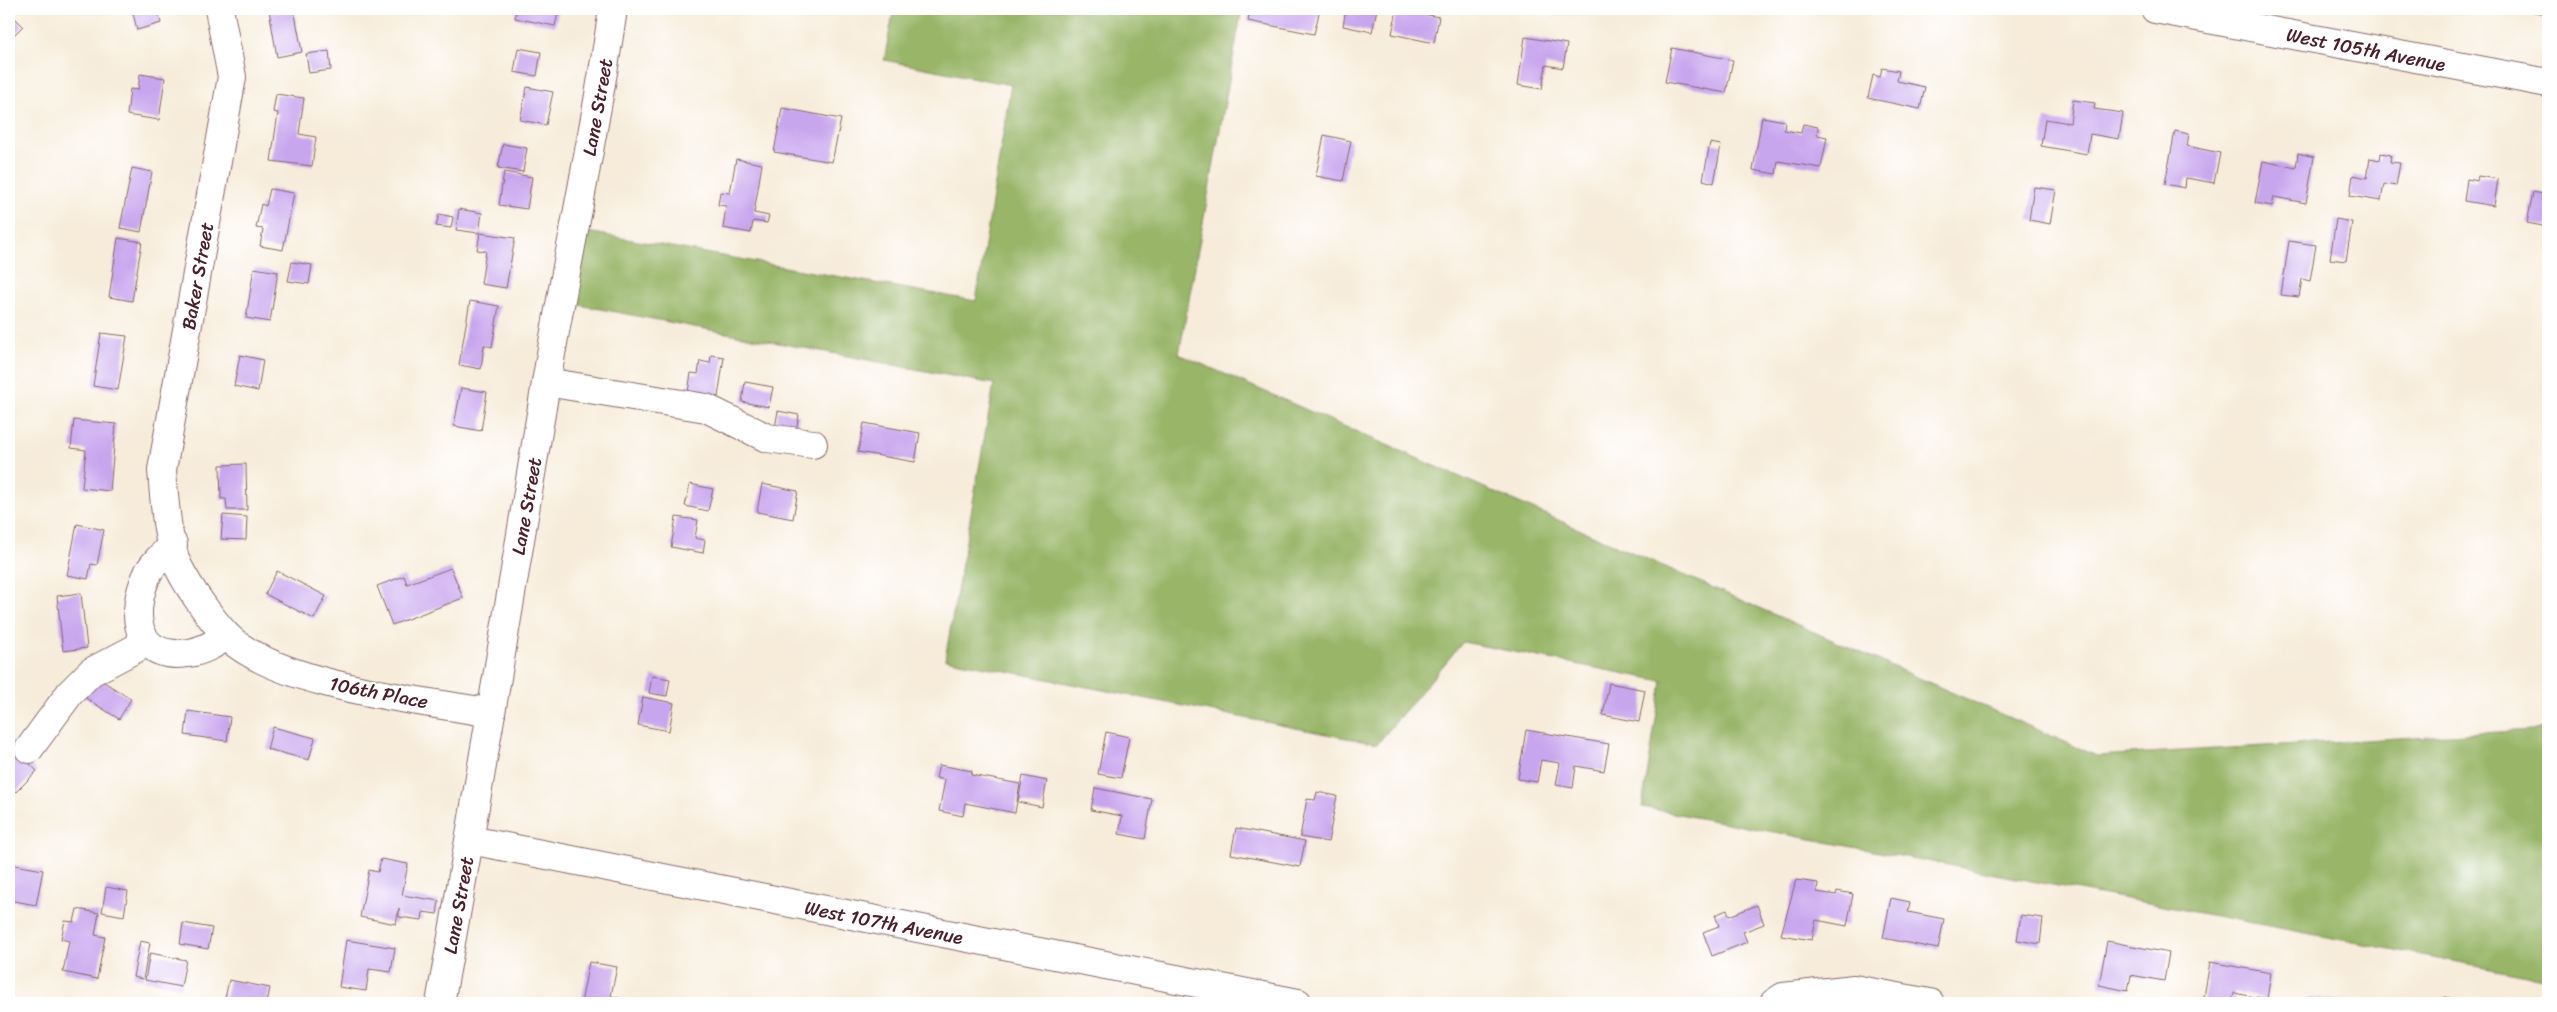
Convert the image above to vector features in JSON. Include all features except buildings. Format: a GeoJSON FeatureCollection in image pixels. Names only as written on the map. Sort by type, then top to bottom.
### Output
{"type":"FeatureCollection","features":[{"type":"Feature","properties":{"kind":"street","name":"Baker Street"},"geometry":{"type":"LineString","coordinates":[[219,9],[232,77],[162,470],[167,521],[178,567],[228,636],[247,651],[270,663]]}},
{"type":"Feature","properties":{"kind":"street","name":"Lane Street"},"geometry":{"type":"LineString","coordinates":[[440,1003],[470,840],[546,382],[602,85],[613,9]]}},
{"type":"Feature","properties":{"kind":"street","name":"West 105th Avenue"},"geometry":{"type":"LineString","coordinates":[[2155,9],[2548,83]]}},
{"type":"Feature","properties":{"kind":"street"},"geometry":{"type":"LineString","coordinates":[[546,382],[706,408],[767,438],[813,444]]}},
{"type":"Feature","properties":{"kind":"street"},"geometry":{"type":"LineString","coordinates":[[172,544],[149,571],[136,611],[139,628],[146,643],[168,653],[190,653],[209,647],[228,636]]}},
{"type":"Feature","properties":{"kind":"street"},"geometry":{"type":"LineString","coordinates":[[29,749],[70,694],[91,672],[146,643]]}},
{"type":"Feature","properties":{"kind":"street","name":"106th Place"},"geometry":{"type":"LineString","coordinates":[[270,663],[326,683],[491,713]]}},
{"type":"Feature","properties":{"kind":"street","name":"West 107th Avenue"},"geometry":{"type":"LineString","coordinates":[[470,840],[1298,1003]]}},
{"type":"Feature","properties":{"kind":"street"},"geometry":{"type":"LineString","coordinates":[[1774,1003],[1783,997],[1854,989],[1930,1003]]}},
{"type":"Feature","properties":{"kind":"green space"},"geometry":{"type":"Polygon","coordinates":[[[894,9],[1242,9],[1179,354],[2097,756],[2548,729],[2548,979],[1642,807],[1662,681],[1463,642],[1377,744],[945,659],[994,384],[574,304],[587,232],[976,301],[1011,85],[884,60],[894,9]]]}}]}
